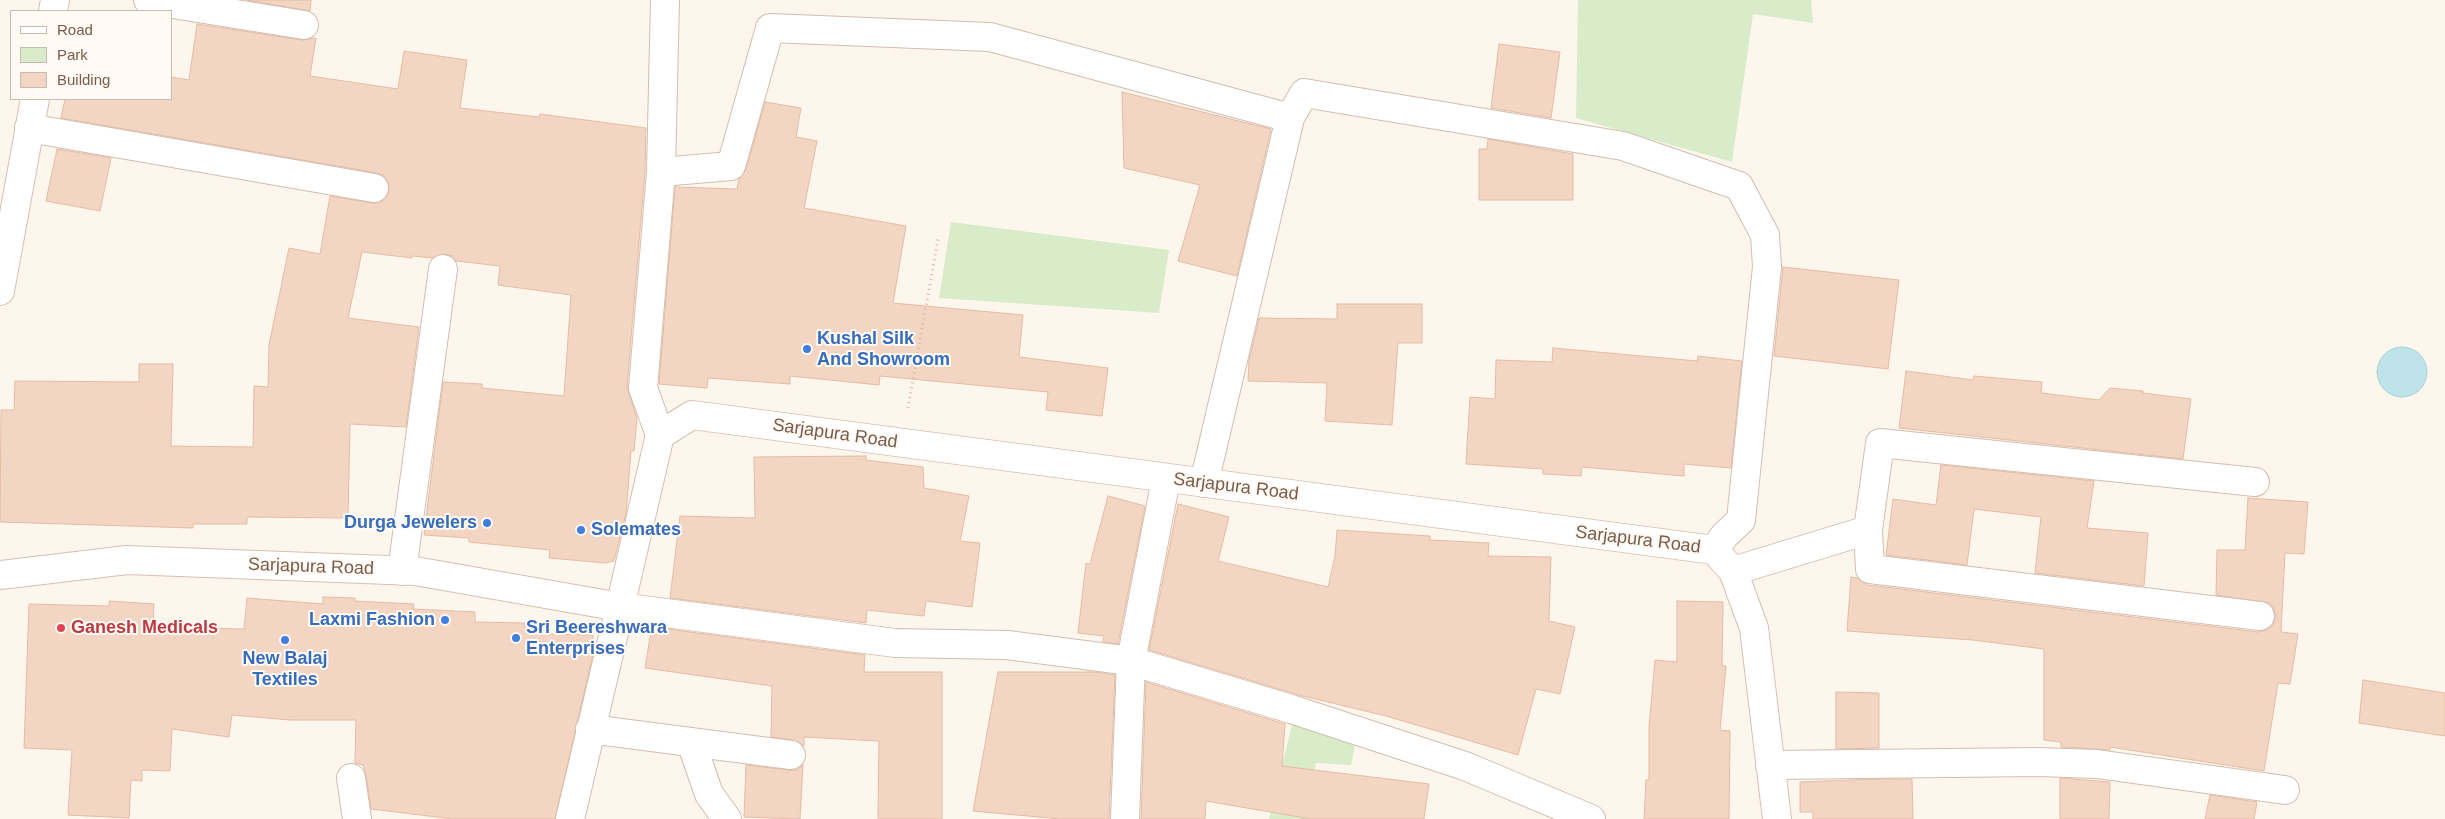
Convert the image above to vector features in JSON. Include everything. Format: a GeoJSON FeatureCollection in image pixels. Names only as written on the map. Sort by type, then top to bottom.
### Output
{"type":"FeatureCollection","features":[{"type":"Feature","properties":{"kind":"street"},"geometry":{"type":"LineString","coordinates":[[148,0],[304,25]]}},
{"type":"Feature","properties":{"kind":"street"},"geometry":{"type":"LineString","coordinates":[[570,819],[660,434],[643,388],[661,172],[665,0]]}},
{"type":"Feature","properties":{"kind":"street"},"geometry":{"type":"LineString","coordinates":[[661,172],[731,166],[770,28],[990,37],[1290,118]]}},
{"type":"Feature","properties":{"kind":"street"},"geometry":{"type":"LineString","coordinates":[[1204,483],[1290,118],[1304,93],[1623,146],[1738,186],[1765,235],[1767,267],[1741,520],[1724,536],[1714,550]]}},
{"type":"Feature","properties":{"kind":"street"},"geometry":{"type":"LineString","coordinates":[[0,290],[35,100]]}},
{"type":"Feature","properties":{"kind":"street"},"geometry":{"type":"LineString","coordinates":[[29,128],[374,188]]}},
{"type":"Feature","properties":{"kind":"street"},"geometry":{"type":"LineString","coordinates":[[402,571],[443,269]]}},
{"type":"Feature","properties":{"kind":"street","name":"Sarjapura Road"},"geometry":{"type":"LineString","coordinates":[[660,434],[692,415],[1714,550],[1733,571],[1754,628],[1776,819]]}},
{"type":"Feature","properties":{"kind":"street"},"geometry":{"type":"LineString","coordinates":[[2254,482],[1880,443],[1868,530],[1870,569],[2260,616]]}},
{"type":"Feature","properties":{"kind":"street"},"geometry":{"type":"LineString","coordinates":[[1125,819],[1130,661],[1166,479]]}},
{"type":"Feature","properties":{"kind":"street"},"geometry":{"type":"LineString","coordinates":[[1733,571],[1868,530]]}},
{"type":"Feature","properties":{"kind":"street","name":"Sarjapura Road"},"geometry":{"type":"LineString","coordinates":[[0,575],[127,560],[402,571],[620,607],[895,643],[1007,645],[1130,661],[1292,709],[1464,766],[1590,819]]}},
{"type":"Feature","properties":{"kind":"street"},"geometry":{"type":"LineString","coordinates":[[590,729],[791,756]]}},
{"type":"Feature","properties":{"kind":"street"},"geometry":{"type":"LineString","coordinates":[[690,742],[709,794],[727,819]]}},
{"type":"Feature","properties":{"kind":"street"},"geometry":{"type":"LineString","coordinates":[[1770,765],[2039,762],[2097,764],[2284,790]]}},
{"type":"Feature","properties":{"kind":"street"},"geometry":{"type":"LineString","coordinates":[[351,778],[357,819]]}},
{"type":"Feature","properties":{"kind":"path"},"geometry":{"type":"LineString","coordinates":[[902,443],[938,239]]}},
{"type":"Feature","properties":{"kind":"green space"},"geometry":{"type":"Polygon","coordinates":[[[1578,0],[1811,0],[1813,23],[1753,14],[1732,162],[1576,118],[1578,0]]]}},
{"type":"Feature","properties":{"kind":"green space"},"geometry":{"type":"Polygon","coordinates":[[[951,222],[1169,250],[1159,313],[939,298],[951,222]]]}},
{"type":"Feature","properties":{"kind":"green space"},"geometry":{"type":"Polygon","coordinates":[[[1294,716],[1356,741],[1351,765],[1316,763],[1307,819],[1269,819],[1294,716]]]}},
{"type":"Feature","properties":{"kind":"water"},"geometry":{"type":"Polygon","coordinates":[[[2402,347],[2411,349],[2422,358],[2427,372],[2425,381],[2416,392],[2402,397],[2393,395],[2382,386],[2377,372],[2379,363],[2388,352],[2402,347]]]}},
{"type":"Feature","properties":{"kind":"building"},"geometry":{"type":"Polygon","coordinates":[[[247,0],[311,0],[310,11],[247,0]]]}},
{"type":"Feature","properties":{"kind":"building"},"geometry":{"type":"Polygon","coordinates":[[[197,24],[302,40],[316,38],[310,76],[398,89],[404,51],[467,60],[460,108],[539,117],[540,114],[646,128],[645,171],[627,387],[637,418],[634,451],[631,451],[626,514],[614,561],[606,563],[549,558],[550,550],[469,542],[469,538],[424,535],[443,382],[482,384],[482,388],[564,396],[571,295],[498,285],[500,266],[456,261],[452,256],[445,254],[432,258],[412,256],[412,258],[362,252],[348,318],[419,327],[406,427],[350,424],[348,518],[247,517],[247,524],[193,524],[193,528],[0,522],[1,410],[14,410],[15,381],[139,382],[139,364],[173,364],[171,446],[253,447],[254,386],[268,387],[269,345],[289,248],[320,254],[330,196],[379,203],[386,198],[389,191],[388,182],[384,176],[377,173],[61,118],[65,100],[172,100],[172,77],[189,80],[197,24]]]}},
{"type":"Feature","properties":{"kind":"building"},"geometry":{"type":"Polygon","coordinates":[[[1499,44],[1560,52],[1551,118],[1491,108],[1499,44]]]}},
{"type":"Feature","properties":{"kind":"building"},"geometry":{"type":"Polygon","coordinates":[[[1122,92],[1271,129],[1237,276],[1178,261],[1200,185],[1124,168],[1122,92]]]}},
{"type":"Feature","properties":{"kind":"building"},"geometry":{"type":"Polygon","coordinates":[[[765,102],[801,108],[796,137],[817,141],[804,208],[906,226],[893,303],[1023,315],[1019,357],[1108,368],[1102,416],[1046,410],[1048,392],[880,376],[879,385],[790,376],[790,384],[708,378],[707,388],[659,384],[675,187],[737,189],[739,179],[746,170],[765,102]]]}},
{"type":"Feature","properties":{"kind":"building"},"geometry":{"type":"Polygon","coordinates":[[[1488,139],[1573,154],[1573,200],[1479,200],[1479,149],[1487,149],[1488,139]]]}},
{"type":"Feature","properties":{"kind":"building"},"geometry":{"type":"Polygon","coordinates":[[[57,149],[111,158],[100,211],[46,201],[57,149]]]}},
{"type":"Feature","properties":{"kind":"building"},"geometry":{"type":"Polygon","coordinates":[[[1783,267],[1899,280],[1888,369],[1774,356],[1783,267]]]}},
{"type":"Feature","properties":{"kind":"building"},"geometry":{"type":"Polygon","coordinates":[[[1337,304],[1422,304],[1422,343],[1398,343],[1392,425],[1325,421],[1327,383],[1248,381],[1249,361],[1259,318],[1337,319],[1337,304]]]}},
{"type":"Feature","properties":{"kind":"building"},"geometry":{"type":"Polygon","coordinates":[[[1553,348],[1697,361],[1698,356],[1742,361],[1731,468],[1684,464],[1684,476],[1582,467],[1581,476],[1543,474],[1543,469],[1466,464],[1470,397],[1495,399],[1496,360],[1552,362],[1553,348]]]}},
{"type":"Feature","properties":{"kind":"building"},"geometry":{"type":"Polygon","coordinates":[[[1906,371],[1973,380],[1974,376],[2042,382],[2041,393],[2099,400],[2110,388],[2191,399],[2183,459],[1899,428],[1906,371]]]}},
{"type":"Feature","properties":{"kind":"building"},"geometry":{"type":"Polygon","coordinates":[[[866,456],[866,460],[923,467],[924,488],[969,496],[960,541],[980,543],[972,607],[926,601],[924,616],[867,610],[866,623],[670,598],[680,516],[755,518],[754,457],[866,456]]]}},
{"type":"Feature","properties":{"kind":"building"},"geometry":{"type":"Polygon","coordinates":[[[1941,465],[2094,481],[2087,528],[2148,533],[2144,586],[2035,573],[2041,517],[1974,509],[1967,565],[1886,555],[1893,499],[1936,505],[1941,465]]]}},
{"type":"Feature","properties":{"kind":"building"},"geometry":{"type":"Polygon","coordinates":[[[1108,496],[1145,506],[1118,644],[1103,642],[1104,636],[1078,633],[1086,563],[1090,564],[1108,496]]]}},
{"type":"Feature","properties":{"kind":"building"},"geometry":{"type":"Polygon","coordinates":[[[2248,498],[2308,502],[2304,554],[2285,553],[2281,632],[2298,634],[2290,684],[2278,683],[2264,771],[2110,747],[2110,750],[2061,747],[2061,742],[2044,740],[2044,649],[1972,640],[1847,631],[1851,577],[1857,578],[1868,585],[2258,632],[2266,630],[2272,626],[2276,617],[2274,609],[2269,603],[2216,595],[2217,550],[2245,550],[2248,498]]]}},
{"type":"Feature","properties":{"kind":"building"},"geometry":{"type":"Polygon","coordinates":[[[1178,504],[1229,517],[1218,561],[1328,587],[1335,556],[1337,530],[1430,536],[1430,540],[1489,543],[1488,556],[1551,557],[1549,621],[1575,627],[1560,694],[1536,689],[1518,755],[1386,716],[1299,695],[1149,650],[1178,504]]]}},
{"type":"Feature","properties":{"kind":"building"},"geometry":{"type":"Polygon","coordinates":[[[323,597],[355,598],[355,601],[414,604],[413,609],[475,612],[475,622],[525,623],[525,628],[546,628],[546,634],[593,635],[593,654],[555,819],[453,819],[371,809],[363,765],[355,763],[356,720],[290,720],[232,715],[229,737],[172,729],[170,771],[142,770],[142,781],[131,780],[129,818],[68,815],[72,750],[24,748],[29,604],[109,606],[109,601],[154,604],[153,627],[244,629],[247,598],[323,604],[323,597]]]}},
{"type":"Feature","properties":{"kind":"building"},"geometry":{"type":"Polygon","coordinates":[[[1677,601],[1723,602],[1722,666],[1726,666],[1720,730],[1730,731],[1729,819],[1644,819],[1646,780],[1649,780],[1649,727],[1655,660],[1677,662],[1677,601]]]}},
{"type":"Feature","properties":{"kind":"building"},"geometry":{"type":"Polygon","coordinates":[[[667,629],[865,655],[864,672],[942,672],[942,819],[878,819],[879,741],[804,737],[804,746],[793,740],[771,737],[772,686],[645,668],[651,631],[666,633],[667,629]]]}},
{"type":"Feature","properties":{"kind":"building"},"geometry":{"type":"Polygon","coordinates":[[[998,672],[1095,672],[1115,675],[1109,819],[1060,819],[973,811],[998,672]]]}},
{"type":"Feature","properties":{"kind":"building"},"geometry":{"type":"Polygon","coordinates":[[[2363,680],[2445,693],[2445,736],[2359,723],[2363,680]]]}},
{"type":"Feature","properties":{"kind":"building"},"geometry":{"type":"Polygon","coordinates":[[[1146,682],[1285,724],[1282,766],[1429,784],[1424,819],[1311,819],[1206,801],[1205,819],[1141,819],[1146,682]]]}},
{"type":"Feature","properties":{"kind":"building"},"geometry":{"type":"Polygon","coordinates":[[[1836,692],[1879,693],[1879,748],[1836,749],[1836,692]]]}},
{"type":"Feature","properties":{"kind":"building"},"geometry":{"type":"Polygon","coordinates":[[[746,765],[797,770],[803,765],[800,819],[744,817],[746,765]]]}},
{"type":"Feature","properties":{"kind":"building"},"geometry":{"type":"Polygon","coordinates":[[[2060,778],[2110,782],[2109,819],[2060,819],[2060,778]]]}},
{"type":"Feature","properties":{"kind":"building"},"geometry":{"type":"Polygon","coordinates":[[[1912,779],[1913,819],[1813,819],[1813,812],[1800,812],[1800,782],[1912,779]]]}},
{"type":"Feature","properties":{"kind":"building"},"geometry":{"type":"Polygon","coordinates":[[[2210,795],[2257,802],[2254,819],[2205,819],[2210,795]]]}},
{"type":"Feature","properties":{"kind":"place","name":"Kushal Silk And Showroom"},"geometry":{"type":"Point","coordinates":[807,349]}},
{"type":"Feature","properties":{"kind":"place","name":"Durga Jewelers"},"geometry":{"type":"Point","coordinates":[487,523]}},
{"type":"Feature","properties":{"kind":"place","name":"Solemates"},"geometry":{"type":"Point","coordinates":[581,530]}},
{"type":"Feature","properties":{"kind":"place","name":"Laxmi Fashion"},"geometry":{"type":"Point","coordinates":[445,620]}},
{"type":"Feature","properties":{"kind":"place","name":"Ganesh Medicals"},"geometry":{"type":"Point","coordinates":[61,628]}},
{"type":"Feature","properties":{"kind":"place","name":"Sri Beereshwara Enterprises"},"geometry":{"type":"Point","coordinates":[516,638]}},
{"type":"Feature","properties":{"kind":"place","name":"New Balaj Textiles"},"geometry":{"type":"Point","coordinates":[285,640]}}]}
